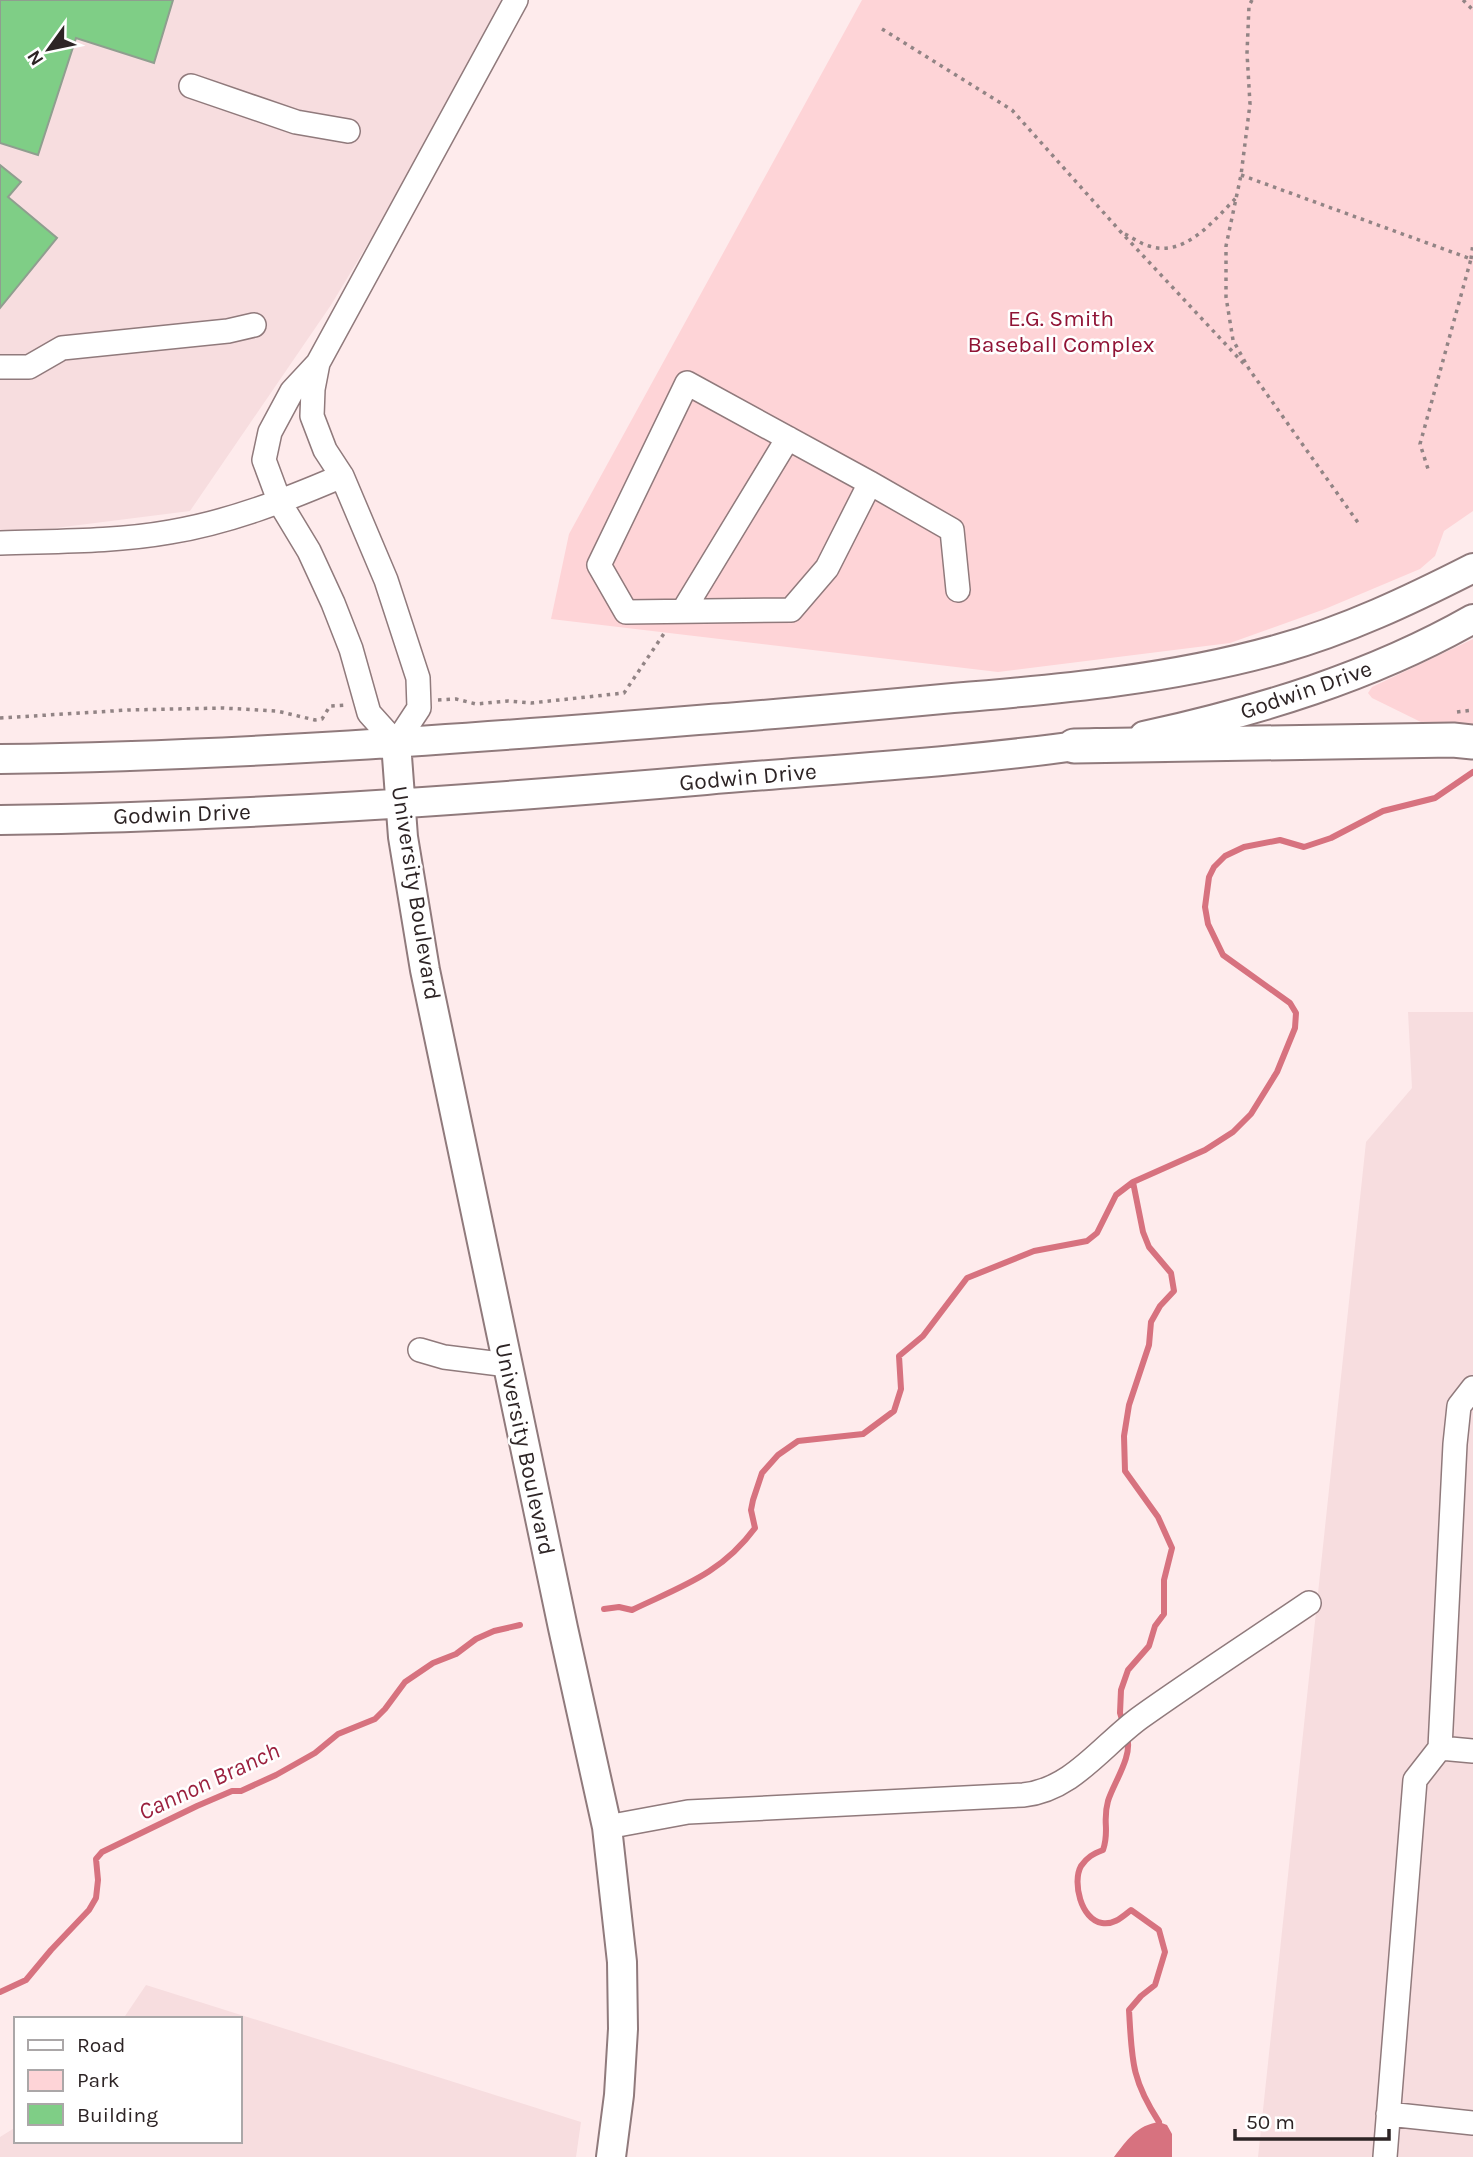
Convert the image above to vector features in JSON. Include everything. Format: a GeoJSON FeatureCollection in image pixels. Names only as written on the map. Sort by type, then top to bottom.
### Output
{"type":"FeatureCollection","features":[{"type":"Feature","properties":{"kind":"highway"},"geometry":{"type":"LineString","coordinates":[[1074,746],[1454,740],[1473,742]]}},
{"type":"Feature","properties":{"kind":"main road","name":"Godwin Drive"},"geometry":{"type":"LineString","coordinates":[[0,759],[396,743],[783,714],[1136,680],[1209,667],[1346,627],[1405,602],[1473,568]]}},
{"type":"Feature","properties":{"kind":"main road","name":"Godwin Drive"},"geometry":{"type":"LineString","coordinates":[[0,820],[215,813],[631,787],[1074,746],[1141,736],[1257,709],[1311,692],[1389,660],[1473,619]]}},
{"type":"Feature","properties":{"kind":"main road","name":"University Boulevard"},"geometry":{"type":"LineString","coordinates":[[396,743],[403,837],[425,970],[607,1827],[622,1962],[623,2029],[619,2095],[611,2157]]}},
{"type":"Feature","properties":{"kind":"lane"},"geometry":{"type":"LineString","coordinates":[[318,363],[313,388],[312,416],[326,450],[342,476],[386,580],[418,678],[419,708],[396,743],[369,713],[351,649],[333,603],[309,551],[280,503],[264,460],[270,432],[292,391],[318,363],[516,0]]}},
{"type":"Feature","properties":{"kind":"lane"},"geometry":{"type":"LineString","coordinates":[[191,86],[296,122],[348,131]]}},
{"type":"Feature","properties":{"kind":"lane"},"geometry":{"type":"LineString","coordinates":[[0,367],[29,367],[62,348],[228,331],[254,325]]}},
{"type":"Feature","properties":{"kind":"lane"},"geometry":{"type":"LineString","coordinates":[[870,483],[827,568],[791,610],[626,612],[599,565],[687,383],[870,483],[952,530],[958,590]]}},
{"type":"Feature","properties":{"kind":"lane"},"geometry":{"type":"LineString","coordinates":[[683,611],[788,438]]}},
{"type":"Feature","properties":{"kind":"lane"},"geometry":{"type":"LineString","coordinates":[[0,543],[103,540],[170,532],[226,520],[280,503],[342,476]]}},
{"type":"Feature","properties":{"kind":"lane"},"geometry":{"type":"LineString","coordinates":[[420,1350],[444,1357],[508,1365]]}},
{"type":"Feature","properties":{"kind":"lane"},"geometry":{"type":"LineString","coordinates":[[1385,2157],[1415,1780],[1440,1748],[1455,1444],[1459,1406],[1473,1388]]}},
{"type":"Feature","properties":{"kind":"lane"},"geometry":{"type":"LineString","coordinates":[[607,1827],[688,1812],[1038,1793],[1050,1790],[1068,1779],[1139,1718],[1309,1603]]}},
{"type":"Feature","properties":{"kind":"lane"},"geometry":{"type":"LineString","coordinates":[[1440,1748],[1473,1751]]}},
{"type":"Feature","properties":{"kind":"lane"},"geometry":{"type":"LineString","coordinates":[[1388,2114],[1473,2123]]}},
{"type":"Feature","properties":{"kind":"path"},"geometry":{"type":"LineString","coordinates":[[1252,0],[1249,6],[1247,53],[1250,104],[1241,175],[1226,246],[1226,297],[1233,340],[1249,369],[1359,524]]}},
{"type":"Feature","properties":{"kind":"path"},"geometry":{"type":"LineString","coordinates":[[1463,0],[1473,10]]}},
{"type":"Feature","properties":{"kind":"path"},"geometry":{"type":"LineString","coordinates":[[882,29],[1012,110],[1249,369]]}},
{"type":"Feature","properties":{"kind":"path"},"geometry":{"type":"LineString","coordinates":[[1241,175],[1471,259]]}},
{"type":"Feature","properties":{"kind":"path"},"geometry":{"type":"LineString","coordinates":[[1120,231],[1151,247],[1171,247],[1187,243],[1199,235],[1236,198]]}},
{"type":"Feature","properties":{"kind":"path"},"geometry":{"type":"LineString","coordinates":[[1429,472],[1420,444],[1471,259],[1473,243]]}},
{"type":"Feature","properties":{"kind":"shaded area"},"geometry":{"type":"Polygon","coordinates":[[[0,0],[515,0],[331,305],[190,511],[0,535],[0,0]]]}},
{"type":"Feature","properties":{"kind":"shaded area"},"geometry":{"type":"Polygon","coordinates":[[[1408,1012],[1473,1012],[1473,2157],[1258,2157],[1366,1142],[1412,1088],[1408,1012]]]}},
{"type":"Feature","properties":{"kind":"shaded area"},"geometry":{"type":"Polygon","coordinates":[[[146,1985],[581,2122],[576,2157],[0,2157],[0,2137],[14,2128],[14,2143],[242,2143],[242,2017],[124,2017],[146,1985]]]}},
{"type":"Feature","properties":{"kind":"shaded area"},"geometry":{"type":"Polygon","coordinates":[[[1159,2122],[1167,2125],[1172,2134],[1172,2157],[1114,2157],[1139,2130],[1159,2122]]]}},
{"type":"Feature","properties":{"kind":"green space","name":"E.G. Smith Baseball Complex"},"geometry":{"type":"Polygon","coordinates":[[[862,0],[1473,0],[1473,511],[1444,531],[1435,556],[1420,569],[1325,609],[1230,643],[998,672],[551,619],[569,534],[862,0]]]}},
{"type":"Feature","properties":{"kind":"green space"},"geometry":{"type":"Polygon","coordinates":[[[1473,639],[1473,729],[1429,726],[1372,698],[1368,693],[1372,687],[1473,639]]]}},
{"type":"Feature","properties":{"kind":"building"},"geometry":{"type":"Polygon","coordinates":[[[0,0],[173,0],[154,63],[76,38],[38,155],[0,143],[0,0]]]}},
{"type":"Feature","properties":{"kind":"building"},"geometry":{"type":"Polygon","coordinates":[[[0,165],[21,182],[8,197],[57,238],[0,308],[0,165]]]}},
{"type":"Feature","properties":{"kind":"waterway","name":"Cannon Branch"},"geometry":{"type":"LineString","coordinates":[[604,1609],[619,1607],[632,1610],[684,1586],[728,1557],[755,1528],[751,1510],[762,1473],[778,1455],[798,1441],[863,1434],[894,1411],[901,1389],[899,1356],[923,1336],[967,1278],[1034,1251],[1087,1241],[1097,1233],[1116,1195],[1133,1182],[1205,1150],[1233,1132],[1251,1114],[1277,1072],[1295,1028],[1296,1013],[1290,1003],[1223,955],[1208,924],[1205,907],[1209,877],[1225,856],[1244,847],[1280,840],[1304,847],[1331,838],[1383,811],[1435,798],[1473,772]]}},
{"type":"Feature","properties":{"kind":"waterway"},"geometry":{"type":"LineString","coordinates":[[1123,1723],[1120,1713],[1121,1690],[1128,1670],[1149,1646],[1155,1626],[1164,1614],[1164,1580],[1172,1548],[1158,1517],[1125,1471],[1124,1436],[1129,1405],[1149,1345],[1151,1322],[1160,1306],[1174,1291],[1171,1273],[1149,1247],[1143,1232],[1133,1182]]}},
{"type":"Feature","properties":{"kind":"waterway","name":"Cannon Branch"},"geometry":{"type":"LineString","coordinates":[[0,1992],[26,1980],[89,1910],[96,1898],[96,1859],[102,1852],[197,1806],[232,1791],[241,1791],[276,1775],[315,1753],[338,1734],[375,1719],[405,1682],[433,1663],[456,1654],[476,1639],[494,1631],[520,1625]]}},
{"type":"Feature","properties":{"kind":"waterway"},"geometry":{"type":"LineString","coordinates":[[1127,1737],[1125,1761],[1106,1808],[1103,1850],[1090,1856],[1081,1866],[1078,1873],[1078,1890],[1084,1908],[1095,1920],[1110,1923],[1131,1910],[1159,1930],[1165,1952],[1155,1985],[1129,2010],[1131,2043],[1138,2081],[1159,2122]]}}]}
